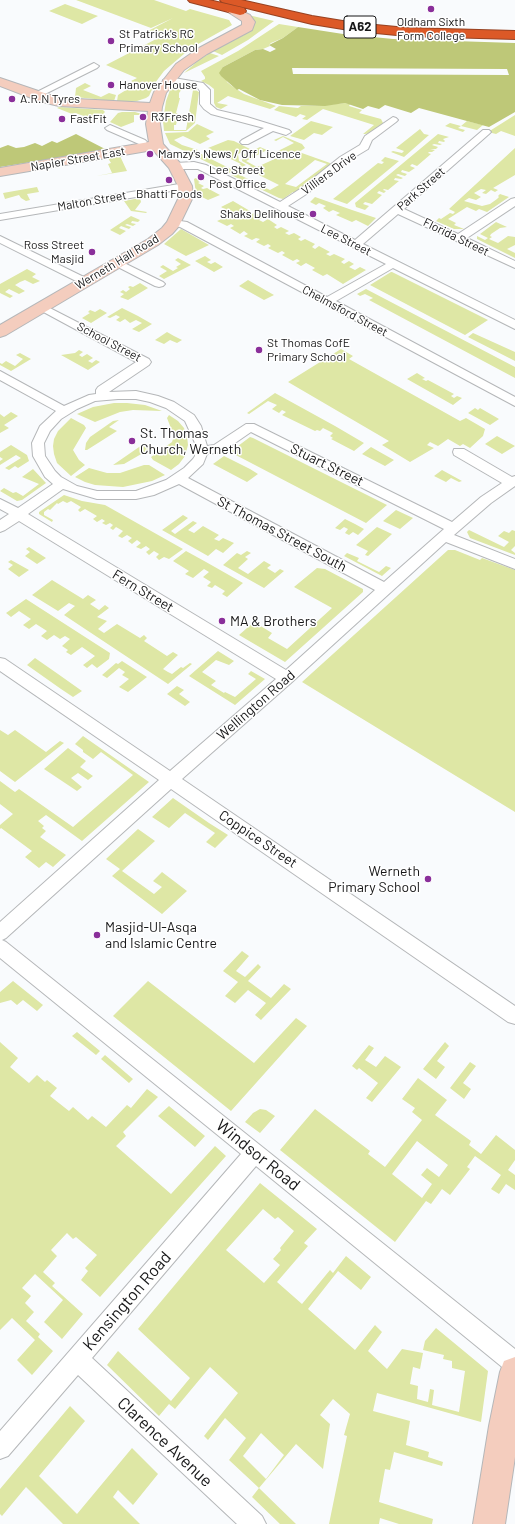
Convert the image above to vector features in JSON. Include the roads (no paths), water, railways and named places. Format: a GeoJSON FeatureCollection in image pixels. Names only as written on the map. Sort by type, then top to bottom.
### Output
{"type":"FeatureCollection","features":[{"type":"Feature","properties":{"kind":"highway","name":"A62"},"geometry":{"type":"LineString","coordinates":[[194,0],[228,5],[310,26],[368,34],[425,38],[515,41]]}},
{"type":"Feature","properties":{"kind":"highway","name":"A62"},"geometry":{"type":"LineString","coordinates":[[253,0],[342,17],[425,27],[491,29],[515,28]]}},
{"type":"Feature","properties":{"kind":"highway"},"geometry":{"type":"LineString","coordinates":[[228,5],[312,20]]}},
{"type":"Feature","properties":{"kind":"highway"},"geometry":{"type":"LineString","coordinates":[[320,9],[342,17]]}},
{"type":"Feature","properties":{"kind":"highway","name":"A62"},"geometry":{"type":"LineString","coordinates":[[272,17],[302,21],[312,20],[407,32],[515,36]]}},
{"type":"Feature","properties":{"kind":"highway"},"geometry":{"type":"LineString","coordinates":[[418,21],[474,22]]}},
{"type":"Feature","properties":{"kind":"street"},"geometry":{"type":"LineString","coordinates":[[185,186],[175,166],[156,145],[153,124],[155,107],[160,92],[168,80],[180,67],[191,59],[248,27],[249,22],[246,18],[228,5]]}},
{"type":"Feature","properties":{"kind":"street"},"geometry":{"type":"LineString","coordinates":[[36,95],[94,66]]}},
{"type":"Feature","properties":{"kind":"street"},"geometry":{"type":"LineString","coordinates":[[168,80],[200,85],[205,90],[205,104],[214,112],[244,119],[286,132]]}},
{"type":"Feature","properties":{"kind":"street"},"geometry":{"type":"LineString","coordinates":[[0,82],[46,99],[74,104],[155,107]]}},
{"type":"Feature","properties":{"kind":"street","name":"Villiers Drive"},"geometry":{"type":"LineString","coordinates":[[280,207],[304,191],[344,159],[356,153],[364,146],[368,138],[393,120]]}},
{"type":"Feature","properties":{"kind":"street"},"geometry":{"type":"LineString","coordinates":[[110,128],[142,142]]}},
{"type":"Feature","properties":{"kind":"street"},"geometry":{"type":"LineString","coordinates":[[245,142],[272,128]]}},
{"type":"Feature","properties":{"kind":"street","name":"Park Street"},"geometry":{"type":"LineString","coordinates":[[356,245],[486,132]]}},
{"type":"Feature","properties":{"kind":"street","name":"Napier Street East"},"geometry":{"type":"LineString","coordinates":[[0,172],[156,145]]}},
{"type":"Feature","properties":{"kind":"street","name":"Lee Street"},"geometry":{"type":"LineString","coordinates":[[175,166],[194,165],[202,167],[515,325]]}},
{"type":"Feature","properties":{"kind":"street","name":"Malton Street"},"geometry":{"type":"LineString","coordinates":[[0,217],[185,186]]}},
{"type":"Feature","properties":{"kind":"street","name":"Werneth Hall Road"},"geometry":{"type":"LineString","coordinates":[[0,332],[154,242],[174,223],[186,197],[185,186]]}},
{"type":"Feature","properties":{"kind":"street"},"geometry":{"type":"LineString","coordinates":[[460,238],[515,201]]}},
{"type":"Feature","properties":{"kind":"street","name":"Florida Street"},"geometry":{"type":"LineString","coordinates":[[397,210],[460,238],[515,265]]}},
{"type":"Feature","properties":{"kind":"street","name":"Chelmsford Street"},"geometry":{"type":"LineString","coordinates":[[174,223],[183,224],[515,402]]}},
{"type":"Feature","properties":{"kind":"street"},"geometry":{"type":"LineString","coordinates":[[0,239],[86,282]]}},
{"type":"Feature","properties":{"kind":"street"},"geometry":{"type":"LineString","coordinates":[[118,263],[159,284]]}},
{"type":"Feature","properties":{"kind":"street"},"geometry":{"type":"LineString","coordinates":[[328,301],[388,267]]}},
{"type":"Feature","properties":{"kind":"street","name":"School Street"},"geometry":{"type":"LineString","coordinates":[[42,307],[145,362],[102,390],[103,396]]}},
{"type":"Feature","properties":{"kind":"street"},"geometry":{"type":"LineString","coordinates":[[0,375],[64,411]]}},
{"type":"Feature","properties":{"kind":"street"},"geometry":{"type":"LineString","coordinates":[[118,394],[136,395],[154,399],[181,411],[190,418],[200,436],[202,451],[201,456],[198,462],[171,483],[149,492],[121,496],[97,495],[62,484],[50,474],[42,461],[38,443],[44,429],[64,411],[83,401],[103,396],[118,394]]}},
{"type":"Feature","properties":{"kind":"street","name":"Stuart Street"},"geometry":{"type":"LineString","coordinates":[[202,451],[217,449],[250,427],[448,532]]}},
{"type":"Feature","properties":{"kind":"street"},"geometry":{"type":"LineString","coordinates":[[460,452],[513,481]]}},
{"type":"Feature","properties":{"kind":"street","name":"St Thomas Street South"},"geometry":{"type":"LineString","coordinates":[[178,478],[385,589]]}},
{"type":"Feature","properties":{"kind":"street","name":"Wellington Road"},"geometry":{"type":"LineString","coordinates":[[0,933],[170,780],[287,678],[448,532],[486,500],[513,481]]}},
{"type":"Feature","properties":{"kind":"street"},"geometry":{"type":"LineString","coordinates":[[0,527],[62,484]]}},
{"type":"Feature","properties":{"kind":"street","name":"Fern Street"},"geometry":{"type":"LineString","coordinates":[[0,504],[287,678]]}},
{"type":"Feature","properties":{"kind":"street"},"geometry":{"type":"LineString","coordinates":[[448,532],[515,564]]}},
{"type":"Feature","properties":{"kind":"street","name":"Coppice Street"},"geometry":{"type":"LineString","coordinates":[[0,663],[515,1016]]}},
{"type":"Feature","properties":{"kind":"street","name":"Windsor Road"},"geometry":{"type":"LineString","coordinates":[[0,947],[515,1363]]}},
{"type":"Feature","properties":{"kind":"street","name":"Kensington Road"},"geometry":{"type":"LineString","coordinates":[[0,1448],[254,1153]]}},
{"type":"Feature","properties":{"kind":"street","name":"Clarence Avenue"},"geometry":{"type":"LineString","coordinates":[[77,1359],[254,1524]]}},
{"type":"Feature","properties":{"kind":"street"},"geometry":{"type":"LineString","coordinates":[[489,1524],[504,1426],[515,1372]]}},
{"type":"Feature","properties":{"kind":"place","name":"Oldham Sixth Form College"},"geometry":{"type":"Point","coordinates":[431,9]}},
{"type":"Feature","properties":{"kind":"place","name":"St Patrick's RC Primary School"},"geometry":{"type":"Point","coordinates":[111,41]}},
{"type":"Feature","properties":{"kind":"place","name":"Hanover House"},"geometry":{"type":"Point","coordinates":[111,85]}},
{"type":"Feature","properties":{"kind":"place","name":"A.R.N Tyres"},"geometry":{"type":"Point","coordinates":[12,99]}},
{"type":"Feature","properties":{"kind":"place","name":"R3Fresh"},"geometry":{"type":"Point","coordinates":[143,117]}},
{"type":"Feature","properties":{"kind":"place","name":"FastFit"},"geometry":{"type":"Point","coordinates":[62,119]}},
{"type":"Feature","properties":{"kind":"place","name":"Mamzy's News / Off Licence"},"geometry":{"type":"Point","coordinates":[150,154]}},
{"type":"Feature","properties":{"kind":"place","name":"Lee Street Post Office"},"geometry":{"type":"Point","coordinates":[201,177]}},
{"type":"Feature","properties":{"kind":"place","name":"Bhatti Foods"},"geometry":{"type":"Point","coordinates":[169,180]}},
{"type":"Feature","properties":{"kind":"place","name":"Shaks Delihouse"},"geometry":{"type":"Point","coordinates":[313,214]}},
{"type":"Feature","properties":{"kind":"place","name":"Ross Street Masjid"},"geometry":{"type":"Point","coordinates":[92,252]}},
{"type":"Feature","properties":{"kind":"place","name":"St Thomas CofE Primary School"},"geometry":{"type":"Point","coordinates":[259,350]}},
{"type":"Feature","properties":{"kind":"place","name":"St. Thomas Church, Werneth"},"geometry":{"type":"Point","coordinates":[132,441]}},
{"type":"Feature","properties":{"kind":"place","name":"MA & Brothers"},"geometry":{"type":"Point","coordinates":[222,621]}},
{"type":"Feature","properties":{"kind":"place","name":"Werneth Primary School"},"geometry":{"type":"Point","coordinates":[428,879]}},
{"type":"Feature","properties":{"kind":"place","name":"Masjid-Ul-Asqa and Islamic Centre"},"geometry":{"type":"Point","coordinates":[97,935]}}]}
